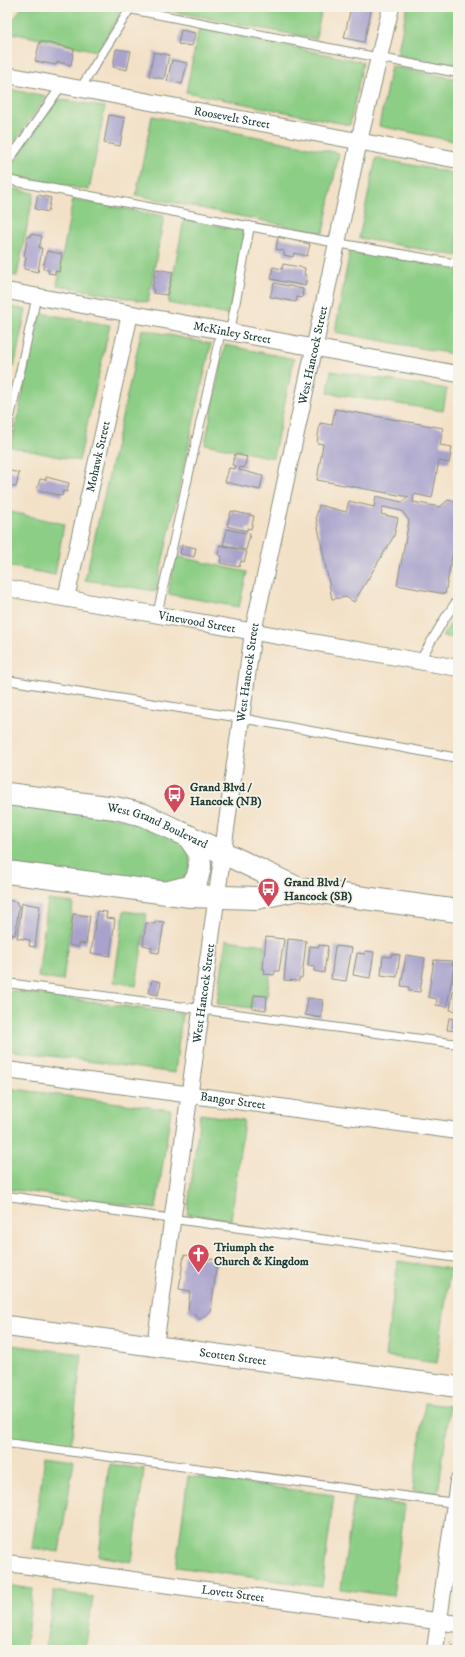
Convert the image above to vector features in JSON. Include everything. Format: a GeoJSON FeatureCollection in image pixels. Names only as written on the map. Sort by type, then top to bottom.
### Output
{"type":"FeatureCollection","features":[{"type":"Feature","properties":{"kind":"main road","name":"West Grand Boulevard"},"geometry":{"type":"LineString","coordinates":[[7,794],[130,811],[144,815],[300,889],[458,910]]}},
{"type":"Feature","properties":{"kind":"main road"},"geometry":{"type":"LineString","coordinates":[[162,893],[178,891],[189,887],[197,879],[200,867],[199,852],[188,836]]}},
{"type":"Feature","properties":{"kind":"main road","name":"West Grand Boulevard"},"geometry":{"type":"LineString","coordinates":[[7,872],[190,896],[257,898],[300,889]]}},
{"type":"Feature","properties":{"kind":"street","name":"West Hancock Street"},"geometry":{"type":"LineString","coordinates":[[156,1346],[252,632],[359,141],[391,7]]}},
{"type":"Feature","properties":{"kind":"street","name":"Roosevelt Street"},"geometry":{"type":"LineString","coordinates":[[7,75],[458,160]]}},
{"type":"Feature","properties":{"kind":"street","name":"McKinley Street"},"geometry":{"type":"LineString","coordinates":[[7,290],[458,374]]}},
{"type":"Feature","properties":{"kind":"street","name":"Mohawk Street"},"geometry":{"type":"LineString","coordinates":[[66,598],[130,314]]}},
{"type":"Feature","properties":{"kind":"street","name":"Vinewood Street"},"geometry":{"type":"LineString","coordinates":[[7,588],[458,668]]}},
{"type":"Feature","properties":{"kind":"street","name":"Bangor Street"},"geometry":{"type":"LineString","coordinates":[[7,1070],[458,1132]]}},
{"type":"Feature","properties":{"kind":"street","name":"Scotten Street"},"geometry":{"type":"LineString","coordinates":[[7,1326],[458,1387]]}},
{"type":"Feature","properties":{"kind":"street"},"geometry":{"type":"LineString","coordinates":[[435,1650],[458,1481]]}},
{"type":"Feature","properties":{"kind":"street","name":"Lovett Street"},"geometry":{"type":"LineString","coordinates":[[7,1563],[458,1624]]}},
{"type":"Feature","properties":{"kind":"lane"},"geometry":{"type":"LineString","coordinates":[[80,88],[130,8],[458,73]]}},
{"type":"Feature","properties":{"kind":"lane"},"geometry":{"type":"LineString","coordinates":[[7,162],[62,85]]}},
{"type":"Feature","properties":{"kind":"lane"},"geometry":{"type":"LineString","coordinates":[[7,180],[337,243],[458,264]]}},
{"type":"Feature","properties":{"kind":"lane"},"geometry":{"type":"LineString","coordinates":[[157,615],[250,226]]}},
{"type":"Feature","properties":{"kind":"lane"},"geometry":{"type":"LineString","coordinates":[[7,431],[37,295]]}},
{"type":"Feature","properties":{"kind":"lane"},"geometry":{"type":"LineString","coordinates":[[419,662],[445,618],[458,600]]}},
{"type":"Feature","properties":{"kind":"lane"},"geometry":{"type":"LineString","coordinates":[[7,680],[241,718],[458,758]]}},
{"type":"Feature","properties":{"kind":"lane"},"geometry":{"type":"LineString","coordinates":[[7,983],[458,1044]]}},
{"type":"Feature","properties":{"kind":"lane"},"geometry":{"type":"LineString","coordinates":[[7,1196],[458,1258]]}},
{"type":"Feature","properties":{"kind":"lane"},"geometry":{"type":"LineString","coordinates":[[7,1443],[455,1503]]}},
{"type":"Feature","properties":{"kind":"path"},"geometry":{"type":"LineString","coordinates":[[450,1642],[456,1650]]}},
{"type":"Feature","properties":{"kind":"green space"},"geometry":{"type":"Polygon","coordinates":[[[22,7],[124,7],[123,11],[97,51],[7,32],[7,29],[22,7]]]}},
{"type":"Feature","properties":{"kind":"green space"},"geometry":{"type":"Polygon","coordinates":[[[150,7],[322,7],[316,39],[150,7]]]}},
{"type":"Feature","properties":{"kind":"green space"},"geometry":{"type":"Polygon","coordinates":[[[407,7],[458,7],[458,67],[397,55],[407,7]]]}},
{"type":"Feature","properties":{"kind":"green space"},"geometry":{"type":"Polygon","coordinates":[[[199,28],[363,62],[350,125],[186,92],[199,28]]]}},
{"type":"Feature","properties":{"kind":"green space"},"geometry":{"type":"Polygon","coordinates":[[[391,66],[458,79],[458,142],[379,126],[391,66]]]}},
{"type":"Feature","properties":{"kind":"green space"},"geometry":{"type":"Polygon","coordinates":[[[7,89],[47,96],[7,152],[7,89]]]}},
{"type":"Feature","properties":{"kind":"green space"},"geometry":{"type":"Polygon","coordinates":[[[58,99],[105,107],[89,190],[7,175],[7,172],[58,99]]]}},
{"type":"Feature","properties":{"kind":"green space"},"geometry":{"type":"Polygon","coordinates":[[[152,116],[339,153],[323,233],[136,195],[152,116]]]}},
{"type":"Feature","properties":{"kind":"green space"},"geometry":{"type":"Polygon","coordinates":[[[376,158],[458,174],[458,256],[359,238],[376,158]]]}},
{"type":"Feature","properties":{"kind":"green space"},"geometry":{"type":"Polygon","coordinates":[[[7,187],[34,193],[17,276],[7,275],[7,187]]]}},
{"type":"Feature","properties":{"kind":"green space"},"geometry":{"type":"Polygon","coordinates":[[[73,199],[164,216],[148,302],[57,285],[73,199]]]}},
{"type":"Feature","properties":{"kind":"green space"},"geometry":{"type":"Polygon","coordinates":[[[184,219],[246,231],[229,315],[168,303],[184,219]]]}},
{"type":"Feature","properties":{"kind":"green space"},"geometry":{"type":"Polygon","coordinates":[[[350,250],[458,270],[458,355],[335,332],[350,250]]]}},
{"type":"Feature","properties":{"kind":"green space"},"geometry":{"type":"Polygon","coordinates":[[[7,306],[26,310],[14,367],[7,365],[7,306]]]}},
{"type":"Feature","properties":{"kind":"green space"},"geometry":{"type":"Polygon","coordinates":[[[40,313],[110,325],[79,461],[11,447],[40,313]]]}},
{"type":"Feature","properties":{"kind":"green space"},"geometry":{"type":"Polygon","coordinates":[[[142,329],[211,344],[156,591],[85,580],[142,329]]]}},
{"type":"Feature","properties":{"kind":"green space"},"geometry":{"type":"Polygon","coordinates":[[[225,345],[294,359],[273,458],[205,444],[225,345]]]}},
{"type":"Feature","properties":{"kind":"green space"},"geometry":{"type":"Polygon","coordinates":[[[331,371],[447,389],[443,411],[328,393],[331,371]]]}},
{"type":"Feature","properties":{"kind":"green space"},"geometry":{"type":"Polygon","coordinates":[[[7,511],[64,524],[55,575],[7,566],[7,511]]]}},
{"type":"Feature","properties":{"kind":"green space"},"geometry":{"type":"Polygon","coordinates":[[[176,556],[247,572],[239,607],[168,594],[176,556]]]}},
{"type":"Feature","properties":{"kind":"green space"},"geometry":{"type":"Polygon","coordinates":[[[458,614],[458,639],[442,636],[458,614]]]}},
{"type":"Feature","properties":{"kind":"green space"},"geometry":{"type":"Polygon","coordinates":[[[7,802],[97,814],[152,826],[190,848],[190,875],[178,887],[7,866],[7,802]]]}},
{"type":"Feature","properties":{"kind":"green space"},"geometry":{"type":"Polygon","coordinates":[[[48,900],[73,903],[63,981],[38,977],[48,900]]]}},
{"type":"Feature","properties":{"kind":"green space"},"geometry":{"type":"Polygon","coordinates":[[[124,911],[147,914],[136,986],[114,982],[124,911]]]}},
{"type":"Feature","properties":{"kind":"green space"},"geometry":{"type":"Polygon","coordinates":[[[226,940],[265,945],[263,969],[270,974],[267,996],[254,995],[252,1008],[217,1004],[226,940]]]}},
{"type":"Feature","properties":{"kind":"green space"},"geometry":{"type":"Polygon","coordinates":[[[7,990],[182,1014],[175,1073],[7,1050],[7,990]]]}},
{"type":"Feature","properties":{"kind":"green space"},"geometry":{"type":"Polygon","coordinates":[[[7,1088],[171,1110],[156,1209],[7,1189],[7,1088]]]}},
{"type":"Feature","properties":{"kind":"green space"},"geometry":{"type":"Polygon","coordinates":[[[200,1114],[244,1120],[231,1220],[187,1214],[200,1114]]]}},
{"type":"Feature","properties":{"kind":"green space"},"geometry":{"type":"Polygon","coordinates":[[[398,1261],[450,1269],[437,1363],[385,1356],[398,1261]]]}},
{"type":"Feature","properties":{"kind":"green space"},"geometry":{"type":"Polygon","coordinates":[[[11,1345],[82,1354],[71,1445],[7,1438],[7,1376],[11,1345]]]}},
{"type":"Feature","properties":{"kind":"green space"},"geometry":{"type":"Polygon","coordinates":[[[425,1403],[450,1406],[438,1493],[413,1490],[425,1403]]]}},
{"type":"Feature","properties":{"kind":"green space"},"geometry":{"type":"Polygon","coordinates":[[[45,1456],[74,1460],[59,1552],[32,1548],[45,1456]]]}},
{"type":"Feature","properties":{"kind":"green space"},"geometry":{"type":"Polygon","coordinates":[[[109,1464],[144,1469],[132,1562],[99,1556],[109,1464]]]}},
{"type":"Feature","properties":{"kind":"green space"},"geometry":{"type":"Polygon","coordinates":[[[188,1476],[334,1495],[322,1587],[176,1567],[188,1476]]]}},
{"type":"Feature","properties":{"kind":"green space"},"geometry":{"type":"Polygon","coordinates":[[[354,1498],[405,1505],[393,1596],[341,1589],[354,1498]]]}},
{"type":"Feature","properties":{"kind":"green space"},"geometry":{"type":"Polygon","coordinates":[[[7,1585],[33,1589],[25,1650],[7,1650],[7,1585]]]}},
{"type":"Feature","properties":{"kind":"green space"},"geometry":{"type":"Polygon","coordinates":[[[54,1591],[93,1597],[85,1650],[45,1650],[54,1591]]]}},
{"type":"Feature","properties":{"kind":"building"},"geometry":{"type":"Polygon","coordinates":[[[351,7],[372,7],[364,42],[344,38],[351,7]]]}},
{"type":"Feature","properties":{"kind":"building"},"geometry":{"type":"Polygon","coordinates":[[[181,30],[195,33],[192,46],[178,44],[181,30]]]}},
{"type":"Feature","properties":{"kind":"building"},"geometry":{"type":"Polygon","coordinates":[[[40,41],[74,49],[71,65],[57,62],[56,65],[35,61],[40,41]]]}},
{"type":"Feature","properties":{"kind":"building"},"geometry":{"type":"Polygon","coordinates":[[[116,49],[131,51],[127,70],[113,67],[116,49]]]}},
{"type":"Feature","properties":{"kind":"building"},"geometry":{"type":"Polygon","coordinates":[[[154,52],[169,55],[164,79],[149,76],[154,52]]]}},
{"type":"Feature","properties":{"kind":"building"},"geometry":{"type":"Polygon","coordinates":[[[172,60],[187,63],[182,84],[167,81],[172,60]]]}},
{"type":"Feature","properties":{"kind":"building"},"geometry":{"type":"Polygon","coordinates":[[[109,115],[125,118],[120,146],[104,143],[109,115]]]}},
{"type":"Feature","properties":{"kind":"building"},"geometry":{"type":"Polygon","coordinates":[[[38,195],[51,198],[48,212],[35,209],[38,195]]]}},
{"type":"Feature","properties":{"kind":"building"},"geometry":{"type":"Polygon","coordinates":[[[30,234],[42,236],[39,248],[42,248],[38,272],[24,269],[26,257],[24,256],[28,236],[30,237],[30,234]]]}},
{"type":"Feature","properties":{"kind":"building"},"geometry":{"type":"Polygon","coordinates":[[[278,237],[310,244],[307,256],[294,253],[293,257],[284,255],[284,251],[276,249],[278,237]]]}},
{"type":"Feature","properties":{"kind":"building"},"geometry":{"type":"Polygon","coordinates":[[[47,251],[62,254],[59,272],[55,271],[55,274],[48,273],[49,270],[43,269],[47,251]]]}},
{"type":"Feature","properties":{"kind":"building"},"geometry":{"type":"Polygon","coordinates":[[[283,264],[305,268],[304,275],[307,275],[305,286],[271,279],[273,267],[282,269],[283,264]]]}},
{"type":"Feature","properties":{"kind":"building"},"geometry":{"type":"Polygon","coordinates":[[[156,269],[173,272],[167,295],[153,293],[154,290],[152,289],[156,269]]]}},
{"type":"Feature","properties":{"kind":"building"},"geometry":{"type":"Polygon","coordinates":[[[274,283],[303,289],[302,298],[297,297],[296,302],[270,297],[274,283]]]}},
{"type":"Feature","properties":{"kind":"building"},"geometry":{"type":"Polygon","coordinates":[[[335,409],[443,428],[440,445],[452,447],[449,463],[439,461],[432,498],[414,494],[413,502],[440,507],[448,500],[458,502],[458,535],[456,535],[445,594],[397,585],[409,521],[402,511],[383,507],[381,514],[398,518],[394,536],[354,602],[346,597],[332,599],[316,517],[319,505],[346,512],[349,501],[374,507],[376,496],[402,502],[409,497],[317,480],[323,444],[317,443],[320,423],[332,425],[335,409]]]}},
{"type":"Feature","properties":{"kind":"building"},"geometry":{"type":"Polygon","coordinates":[[[235,454],[247,457],[244,468],[240,467],[239,470],[263,476],[260,490],[225,482],[229,468],[235,469],[236,466],[232,465],[235,454]]]}},
{"type":"Feature","properties":{"kind":"building"},"geometry":{"type":"Polygon","coordinates":[[[7,470],[19,473],[16,487],[7,485],[7,470]]]}},
{"type":"Feature","properties":{"kind":"building"},"geometry":{"type":"Polygon","coordinates":[[[46,477],[69,483],[67,492],[63,491],[62,496],[37,490],[40,479],[46,480],[46,477]]]}},
{"type":"Feature","properties":{"kind":"building"},"geometry":{"type":"Polygon","coordinates":[[[231,511],[254,516],[251,529],[247,528],[247,531],[227,526],[231,511]]]}},
{"type":"Feature","properties":{"kind":"building"},"geometry":{"type":"Polygon","coordinates":[[[227,529],[250,534],[246,550],[223,545],[227,529]]]}},
{"type":"Feature","properties":{"kind":"building"},"geometry":{"type":"Polygon","coordinates":[[[182,545],[196,548],[194,557],[180,554],[182,545]]]}},
{"type":"Feature","properties":{"kind":"building"},"geometry":{"type":"Polygon","coordinates":[[[220,545],[247,552],[244,562],[241,561],[239,567],[220,563],[222,556],[218,555],[220,545]]]}},
{"type":"Feature","properties":{"kind":"building"},"geometry":{"type":"Polygon","coordinates":[[[7,900],[17,902],[17,905],[19,906],[15,935],[12,934],[12,937],[7,936],[7,900]]]}},
{"type":"Feature","properties":{"kind":"building"},"geometry":{"type":"Polygon","coordinates":[[[22,903],[40,906],[35,947],[29,946],[30,940],[17,938],[22,903]]]}},
{"type":"Feature","properties":{"kind":"building"},"geometry":{"type":"Polygon","coordinates":[[[97,911],[107,912],[106,918],[115,919],[110,956],[91,953],[97,911]]]}},
{"type":"Feature","properties":{"kind":"building"},"geometry":{"type":"Polygon","coordinates":[[[73,914],[90,916],[86,944],[79,943],[79,947],[69,945],[73,914]]]}},
{"type":"Feature","properties":{"kind":"building"},"geometry":{"type":"Polygon","coordinates":[[[155,921],[164,922],[159,953],[151,952],[152,947],[143,945],[146,923],[155,924],[155,921]]]}},
{"type":"Feature","properties":{"kind":"building"},"geometry":{"type":"Polygon","coordinates":[[[266,937],[284,939],[279,971],[275,971],[274,975],[264,974],[265,969],[263,969],[266,937]]]}},
{"type":"Feature","properties":{"kind":"building"},"geometry":{"type":"Polygon","coordinates":[[[288,939],[306,941],[302,978],[299,978],[299,981],[284,980],[288,939]]]}},
{"type":"Feature","properties":{"kind":"building"},"geometry":{"type":"Polygon","coordinates":[[[319,945],[328,946],[324,973],[314,971],[315,967],[308,966],[310,946],[319,947],[319,945]]]}},
{"type":"Feature","properties":{"kind":"building"},"geometry":{"type":"Polygon","coordinates":[[[335,946],[352,948],[346,981],[331,979],[335,946]]]}},
{"type":"Feature","properties":{"kind":"building"},"geometry":{"type":"Polygon","coordinates":[[[365,951],[374,952],[370,978],[353,975],[357,953],[365,954],[365,951]]]}},
{"type":"Feature","properties":{"kind":"building"},"geometry":{"type":"Polygon","coordinates":[[[391,954],[400,955],[397,977],[381,975],[383,956],[391,957],[391,954]]]}},
{"type":"Feature","properties":{"kind":"building"},"geometry":{"type":"Polygon","coordinates":[[[406,955],[425,958],[420,992],[409,991],[409,987],[401,986],[406,955]]]}},
{"type":"Feature","properties":{"kind":"building"},"geometry":{"type":"Polygon","coordinates":[[[434,960],[453,961],[452,965],[454,965],[447,1007],[436,1005],[437,999],[428,997],[434,960]]]}},
{"type":"Feature","properties":{"kind":"building"},"geometry":{"type":"Polygon","coordinates":[[[458,963],[458,983],[453,983],[455,966],[458,963]]]}},
{"type":"Feature","properties":{"kind":"building"},"geometry":{"type":"Polygon","coordinates":[[[152,980],[161,982],[158,995],[149,993],[152,980]]]}},
{"type":"Feature","properties":{"kind":"building"},"geometry":{"type":"Polygon","coordinates":[[[453,991],[458,991],[458,1011],[450,1010],[453,991]]]}},
{"type":"Feature","properties":{"kind":"building"},"geometry":{"type":"Polygon","coordinates":[[[254,995],[267,996],[266,1010],[252,1008],[254,995]]]}},
{"type":"Feature","properties":{"kind":"building"},"geometry":{"type":"Polygon","coordinates":[[[308,998],[323,1000],[321,1018],[305,1015],[308,998]]]}},
{"type":"Feature","properties":{"kind":"building"},"geometry":{"type":"Polygon","coordinates":[[[449,1018],[458,1019],[458,1031],[447,1030],[449,1018]]]}},
{"type":"Feature","properties":{"kind":"building","name":"Triumph the Church & Kingdom"},"geometry":{"type":"Polygon","coordinates":[[[184,1255],[217,1260],[211,1312],[200,1319],[188,1310],[190,1291],[179,1289],[184,1255]]]}},
{"type":"Feature","properties":{"kind":"place","name":"Grand Blvd / Hancock (NB)"},"geometry":{"type":"Point","coordinates":[174,814]}},
{"type":"Feature","properties":{"kind":"place","name":"Grand Blvd / Hancock (SB)"},"geometry":{"type":"Point","coordinates":[268,908]}},
{"type":"Feature","properties":{"kind":"place","name":"Triumph the Church & Kingdom"},"geometry":{"type":"Point","coordinates":[198,1274]}}]}
